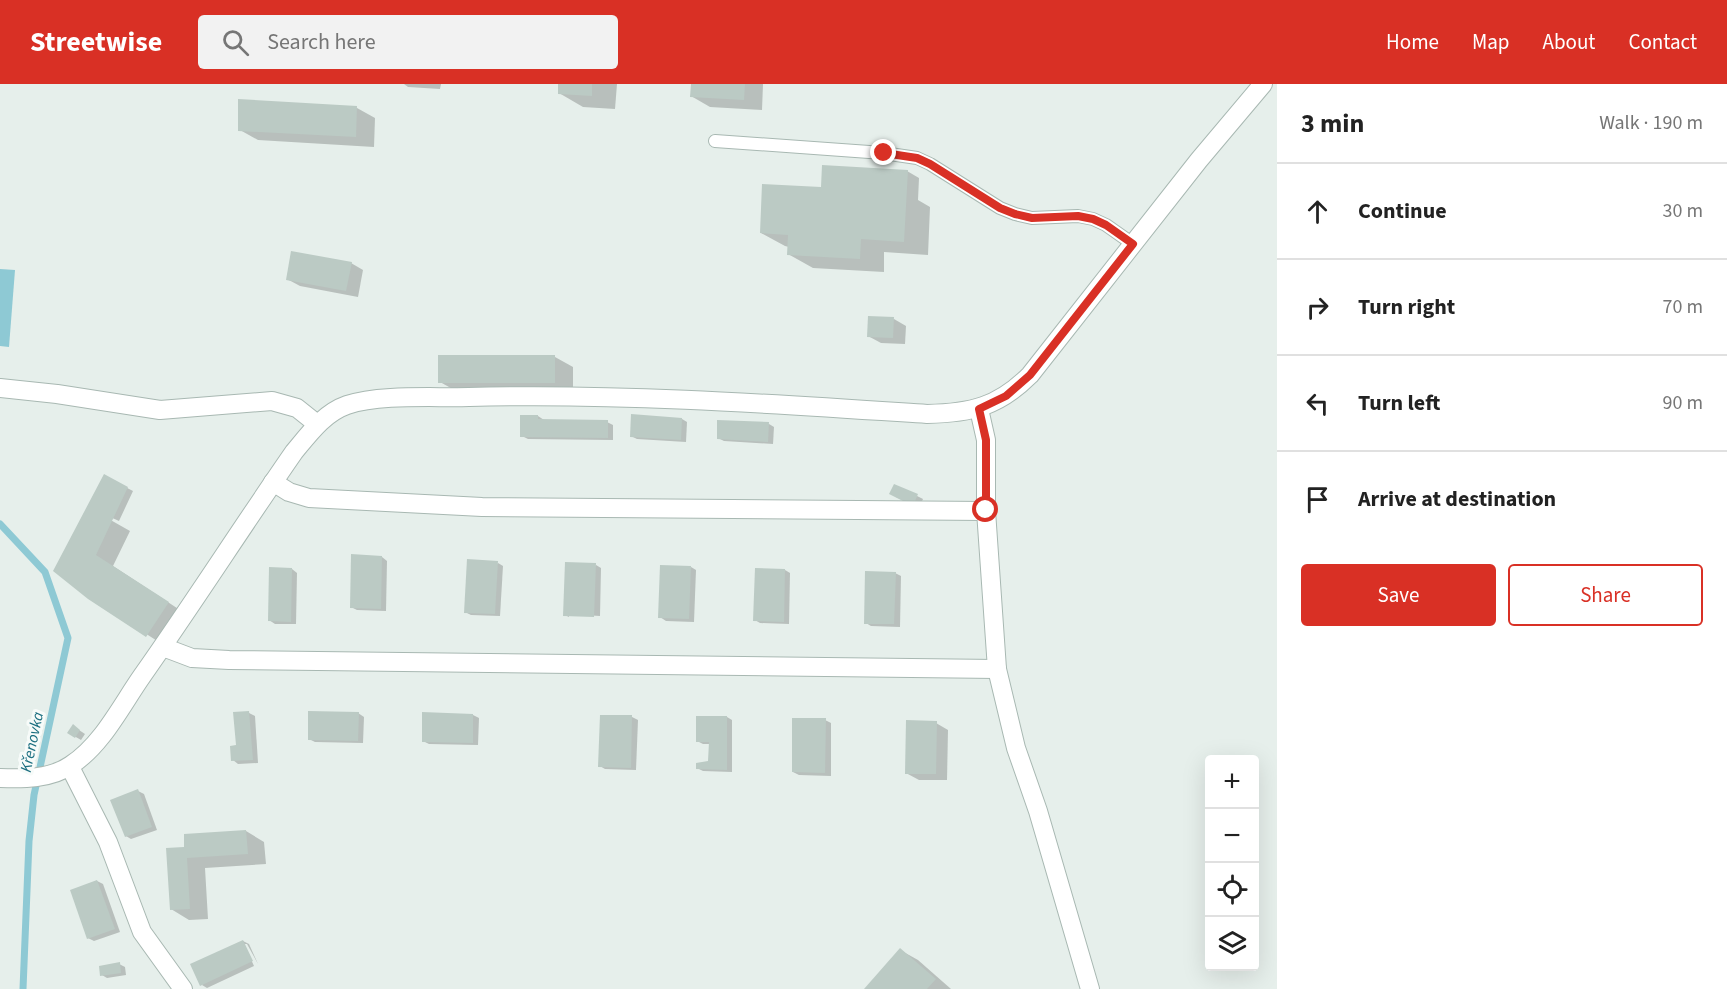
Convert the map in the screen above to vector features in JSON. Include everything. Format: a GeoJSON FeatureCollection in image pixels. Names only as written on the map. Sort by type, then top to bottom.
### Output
{"type":"FeatureCollection","features":[{"type":"Feature","properties":{"kind":"street"},"geometry":{"type":"LineString","coordinates":[[7,778],[51,774],[70,767],[96,743],[294,452],[317,424],[335,410],[355,403],[378,399],[486,396],[634,398],[927,414],[979,409],[1006,396],[1030,375],[1212,143],[1263,84]]}},
{"type":"Feature","properties":{"kind":"street"},"geometry":{"type":"LineString","coordinates":[[0,388],[57,394],[160,410],[272,401],[297,408],[317,424]]}},
{"type":"Feature","properties":{"kind":"street"},"geometry":{"type":"LineString","coordinates":[[979,409],[986,440],[986,510],[997,669],[1016,748],[1038,811],[1090,989]]}},
{"type":"Feature","properties":{"kind":"street"},"geometry":{"type":"LineString","coordinates":[[273,482],[289,492],[309,498],[471,506],[986,510]]}},
{"type":"Feature","properties":{"kind":"street"},"geometry":{"type":"LineString","coordinates":[[163,647],[192,658],[229,660],[997,669]]}},
{"type":"Feature","properties":{"kind":"street"},"geometry":{"type":"LineString","coordinates":[[70,767],[108,842],[142,932],[183,989]]}},
{"type":"Feature","properties":{"kind":"lane"},"geometry":{"type":"LineString","coordinates":[[714,141],[884,153],[917,158],[1000,208],[1015,214],[1032,218],[1078,216],[1093,219],[1106,225],[1133,244]]}},
{"type":"Feature","properties":{"kind":"water"},"geometry":{"type":"Polygon","coordinates":[[[0,269],[15,270],[9,347],[0,346],[0,269]]]}},
{"type":"Feature","properties":{"kind":"building"},"geometry":{"type":"Polygon","coordinates":[[[558,84],[592,84],[592,96],[558,94],[558,84]]]}},
{"type":"Feature","properties":{"kind":"building"},"geometry":{"type":"Polygon","coordinates":[[[691,84],[745,84],[744,100],[690,97],[691,84]]]}},
{"type":"Feature","properties":{"kind":"building"},"geometry":{"type":"Polygon","coordinates":[[[238,99],[357,106],[356,137],[238,131],[238,99]]]}},
{"type":"Feature","properties":{"kind":"building"},"geometry":{"type":"Polygon","coordinates":[[[822,165],[908,170],[904,242],[861,239],[860,259],[787,255],[788,235],[760,233],[762,184],[821,187],[822,165]]]}},
{"type":"Feature","properties":{"kind":"building"},"geometry":{"type":"Polygon","coordinates":[[[291,251],[352,262],[346,291],[286,280],[291,251]]]}},
{"type":"Feature","properties":{"kind":"building"},"geometry":{"type":"Polygon","coordinates":[[[868,316],[894,317],[893,338],[867,337],[868,316]]]}},
{"type":"Feature","properties":{"kind":"building"},"geometry":{"type":"Polygon","coordinates":[[[438,355],[555,355],[555,383],[438,383],[438,355]]]}},
{"type":"Feature","properties":{"kind":"building"},"geometry":{"type":"Polygon","coordinates":[[[631,414],[682,418],[681,440],[630,437],[631,414]]]}},
{"type":"Feature","properties":{"kind":"building"},"geometry":{"type":"Polygon","coordinates":[[[520,415],[538,415],[538,419],[608,420],[608,438],[520,437],[520,415]]]}},
{"type":"Feature","properties":{"kind":"building"},"geometry":{"type":"Polygon","coordinates":[[[717,420],[769,422],[768,442],[717,439],[717,420]]]}},
{"type":"Feature","properties":{"kind":"building"},"geometry":{"type":"Polygon","coordinates":[[[104,474],[128,487],[96,555],[169,602],[146,637],[88,599],[53,571],[104,474]]]}},
{"type":"Feature","properties":{"kind":"building"},"geometry":{"type":"Polygon","coordinates":[[[894,484],[918,494],[913,506],[889,494],[894,484]]]}},
{"type":"Feature","properties":{"kind":"building"},"geometry":{"type":"Polygon","coordinates":[[[351,554],[382,556],[381,609],[350,608],[351,554]]]}},
{"type":"Feature","properties":{"kind":"building"},"geometry":{"type":"Polygon","coordinates":[[[467,559],[498,561],[495,614],[464,613],[467,559]]]}},
{"type":"Feature","properties":{"kind":"building"},"geometry":{"type":"Polygon","coordinates":[[[565,562],[596,563],[594,617],[563,616],[565,562]]]}},
{"type":"Feature","properties":{"kind":"building"},"geometry":{"type":"Polygon","coordinates":[[[660,565],[691,566],[689,619],[658,618],[660,565]]]}},
{"type":"Feature","properties":{"kind":"building"},"geometry":{"type":"Polygon","coordinates":[[[269,567],[292,568],[291,622],[268,621],[269,567]]]}},
{"type":"Feature","properties":{"kind":"building"},"geometry":{"type":"Polygon","coordinates":[[[755,568],[785,569],[784,622],[753,621],[755,568]]]}},
{"type":"Feature","properties":{"kind":"building"},"geometry":{"type":"Polygon","coordinates":[[[865,571],[896,572],[894,624],[864,624],[865,571]]]}},
{"type":"Feature","properties":{"kind":"building"},"geometry":{"type":"Polygon","coordinates":[[[249,711],[253,760],[231,761],[230,746],[236,745],[233,712],[249,711]]]}},
{"type":"Feature","properties":{"kind":"building"},"geometry":{"type":"Polygon","coordinates":[[[308,711],[359,712],[358,741],[308,740],[308,711]]]}},
{"type":"Feature","properties":{"kind":"building"},"geometry":{"type":"Polygon","coordinates":[[[422,712],[473,714],[473,743],[422,742],[422,712]]]}},
{"type":"Feature","properties":{"kind":"building"},"geometry":{"type":"Polygon","coordinates":[[[600,715],[632,715],[631,768],[598,767],[600,715]]]}},
{"type":"Feature","properties":{"kind":"building"},"geometry":{"type":"Polygon","coordinates":[[[696,716],[727,716],[727,770],[696,769],[696,763],[708,761],[709,742],[696,742],[696,716]]]}},
{"type":"Feature","properties":{"kind":"building"},"geometry":{"type":"Polygon","coordinates":[[[792,718],[826,718],[825,773],[792,772],[792,718]]]}},
{"type":"Feature","properties":{"kind":"building"},"geometry":{"type":"Polygon","coordinates":[[[906,720],[937,721],[936,774],[905,774],[906,720]]]}},
{"type":"Feature","properties":{"kind":"building"},"geometry":{"type":"Polygon","coordinates":[[[73,724],[80,730],[75,738],[67,733],[73,724]]]}},
{"type":"Feature","properties":{"kind":"building"},"geometry":{"type":"Polygon","coordinates":[[[138,789],[152,827],[125,837],[110,800],[138,789]]]}},
{"type":"Feature","properties":{"kind":"building"},"geometry":{"type":"Polygon","coordinates":[[[246,830],[248,854],[187,858],[190,909],[170,910],[166,848],[184,847],[184,834],[246,830]]]}},
{"type":"Feature","properties":{"kind":"building"},"geometry":{"type":"Polygon","coordinates":[[[97,880],[115,929],[87,939],[70,890],[97,880]]]}},
{"type":"Feature","properties":{"kind":"building"},"geometry":{"type":"Polygon","coordinates":[[[243,940],[253,961],[200,986],[190,964],[243,940]]]}},
{"type":"Feature","properties":{"kind":"building"},"geometry":{"type":"Polygon","coordinates":[[[900,948],[936,979],[927,989],[864,989],[900,948]]]}},
{"type":"Feature","properties":{"kind":"building"},"geometry":{"type":"Polygon","coordinates":[[[120,962],[121,973],[100,976],[99,966],[120,962]]]}},
{"type":"Feature","properties":{"kind":"waterway","name":"Křenovka"},"geometry":{"type":"LineString","coordinates":[[0,524],[45,572],[68,638],[34,795],[29,841],[23,989]]}},
{"type":"Feature","properties":{"kind":"route"},"geometry":{"type":"LineString","coordinates":[[884,153],[917,158],[930,164],[1000,208],[1015,214],[1032,218],[1078,216],[1093,219],[1106,225],[1133,244],[1030,375],[1006,396],[979,409],[986,440],[986,510]]}}]}
